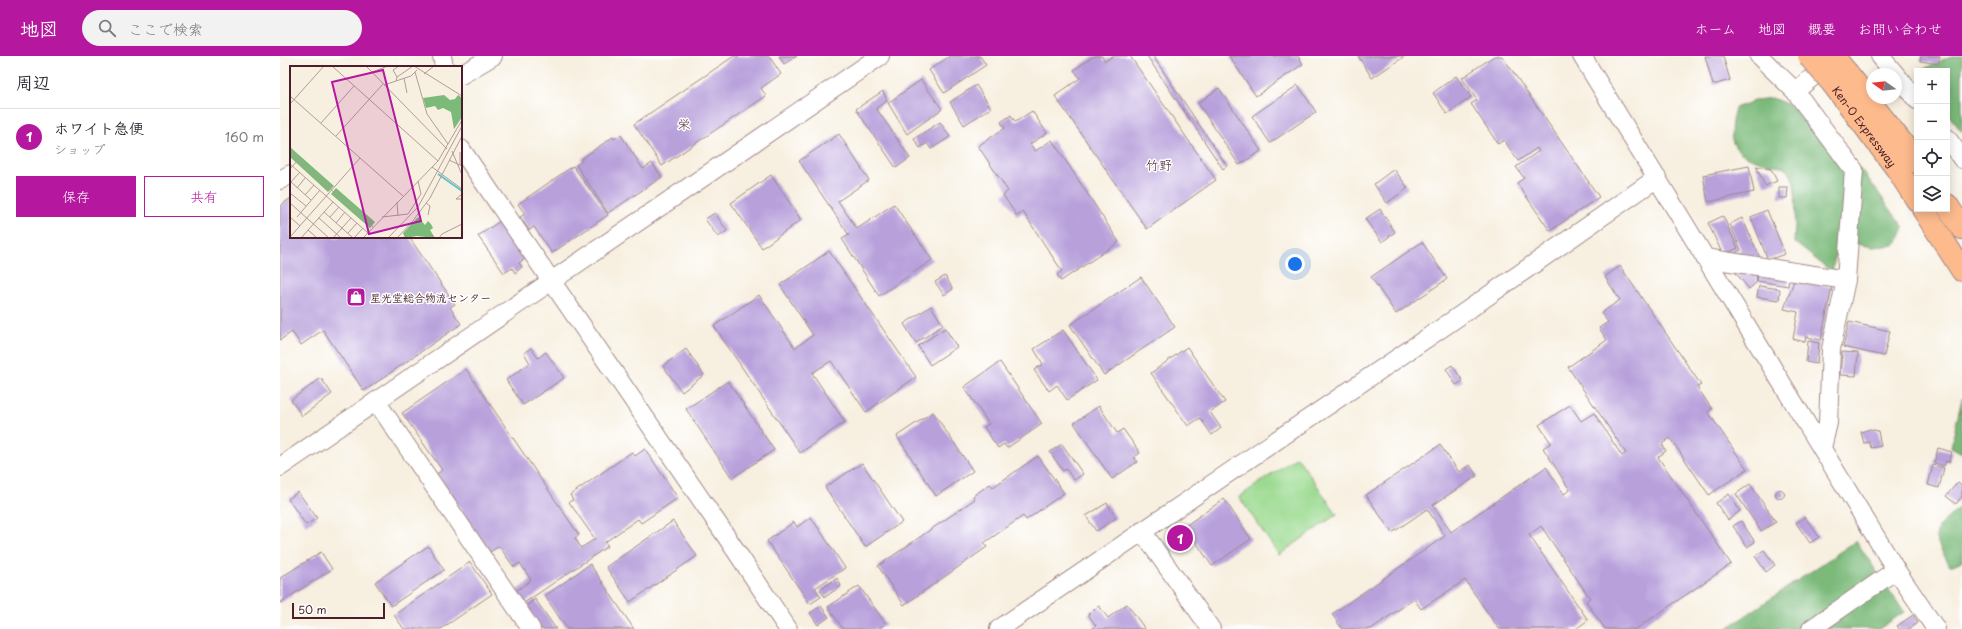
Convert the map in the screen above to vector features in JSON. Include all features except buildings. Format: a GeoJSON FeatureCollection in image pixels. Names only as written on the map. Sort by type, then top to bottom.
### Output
{"type":"FeatureCollection","features":[{"type":"Feature","properties":{"kind":"highway","name":"Ken-O Expressway"},"geometry":{"type":"LineString","coordinates":[[1809,56],[1840,71],[1914,158]]}},
{"type":"Feature","properties":{"kind":"highway","name":"Ken-O Expressway"},"geometry":{"type":"LineString","coordinates":[[1833,56],[1840,71],[1897,170],[1914,196]]}},
{"type":"Feature","properties":{"kind":"highway"},"geometry":{"type":"LineString","coordinates":[[1950,210],[1962,228]]}},
{"type":"Feature","properties":{"kind":"highway"},"geometry":{"type":"LineString","coordinates":[[1925,212],[1962,270]]}},
{"type":"Feature","properties":{"kind":"street"},"geometry":{"type":"LineString","coordinates":[[442,56],[444,66]]}},
{"type":"Feature","properties":{"kind":"street"},"geometry":{"type":"LineString","coordinates":[[462,74],[493,56]]}},
{"type":"Feature","properties":{"kind":"street"},"geometry":{"type":"LineString","coordinates":[[280,467],[880,56]]}},
{"type":"Feature","properties":{"kind":"street"},"geometry":{"type":"LineString","coordinates":[[1582,56],[1896,570],[1936,629]]}},
{"type":"Feature","properties":{"kind":"street"},"geometry":{"type":"LineString","coordinates":[[1759,56],[1795,91],[1854,170],[1846,280],[1831,349],[1828,423],[1822,448]]}},
{"type":"Feature","properties":{"kind":"street"},"geometry":{"type":"LineString","coordinates":[[1880,56],[1914,96]]}},
{"type":"Feature","properties":{"kind":"street"},"geometry":{"type":"LineString","coordinates":[[1795,91],[1840,71]]}},
{"type":"Feature","properties":{"kind":"street"},"geometry":{"type":"LineString","coordinates":[[1948,140],[1962,159]]}},
{"type":"Feature","properties":{"kind":"street"},"geometry":{"type":"LineString","coordinates":[[462,150],[550,282],[724,533],[788,629]]}},
{"type":"Feature","properties":{"kind":"street"},"geometry":{"type":"LineString","coordinates":[[280,180],[290,175]]}},
{"type":"Feature","properties":{"kind":"street"},"geometry":{"type":"LineString","coordinates":[[999,629],[1438,330],[1657,178]]}},
{"type":"Feature","properties":{"kind":"street"},"geometry":{"type":"LineString","coordinates":[[1705,258],[1846,280]]}},
{"type":"Feature","properties":{"kind":"street"},"geometry":{"type":"LineString","coordinates":[[376,401],[531,629]]}},
{"type":"Feature","properties":{"kind":"street"},"geometry":{"type":"LineString","coordinates":[[1142,531],[1211,629]]}},
{"type":"Feature","properties":{"kind":"street"},"geometry":{"type":"LineString","coordinates":[[1811,629],[1896,570]]}},
{"type":"Feature","properties":{"kind":"green space"},"geometry":{"type":"Polygon","coordinates":[[[1953,56],[1962,56],[1962,132],[1950,117],[1950,68],[1926,68],[1953,56]]]}},
{"type":"Feature","properties":{"kind":"green space"},"geometry":{"type":"Polygon","coordinates":[[[1772,98],[1791,106],[1812,127],[1864,173],[1904,228],[1896,245],[1872,247],[1838,240],[1832,272],[1794,242],[1795,188],[1791,175],[1782,167],[1748,157],[1735,147],[1732,140],[1732,121],[1735,108],[1757,100],[1772,98]]]}},
{"type":"Feature","properties":{"kind":"green space"},"geometry":{"type":"Polygon","coordinates":[[[1962,398],[1962,453],[1951,447],[1962,398]]]}},
{"type":"Feature","properties":{"kind":"green space"},"geometry":{"type":"Polygon","coordinates":[[[1297,457],[1337,514],[1279,555],[1239,497],[1297,457]]]}},
{"type":"Feature","properties":{"kind":"green space"},"geometry":{"type":"Polygon","coordinates":[[[1962,505],[1962,561],[1950,566],[1939,546],[1936,536],[1938,527],[1962,505]]]}},
{"type":"Feature","properties":{"kind":"green space"},"geometry":{"type":"Polygon","coordinates":[[[1856,541],[1904,612],[1879,629],[1726,629],[1856,541]]]}},
{"type":"Feature","properties":{"kind":"place","name":"星光堂総合物流センター"},"geometry":{"type":"Point","coordinates":[356,297]}},
{"type":"Feature","properties":{"kind":"place","name":"ホワイト急便"},"geometry":{"type":"Point","coordinates":[1180,538]}},
{"type":"Feature","properties":{"kind":"district","name":"栄"},"geometry":{"type":"Point","coordinates":[684,123]}},
{"type":"Feature","properties":{"kind":"district","name":"竹野"},"geometry":{"type":"Point","coordinates":[1159,164]}}]}
